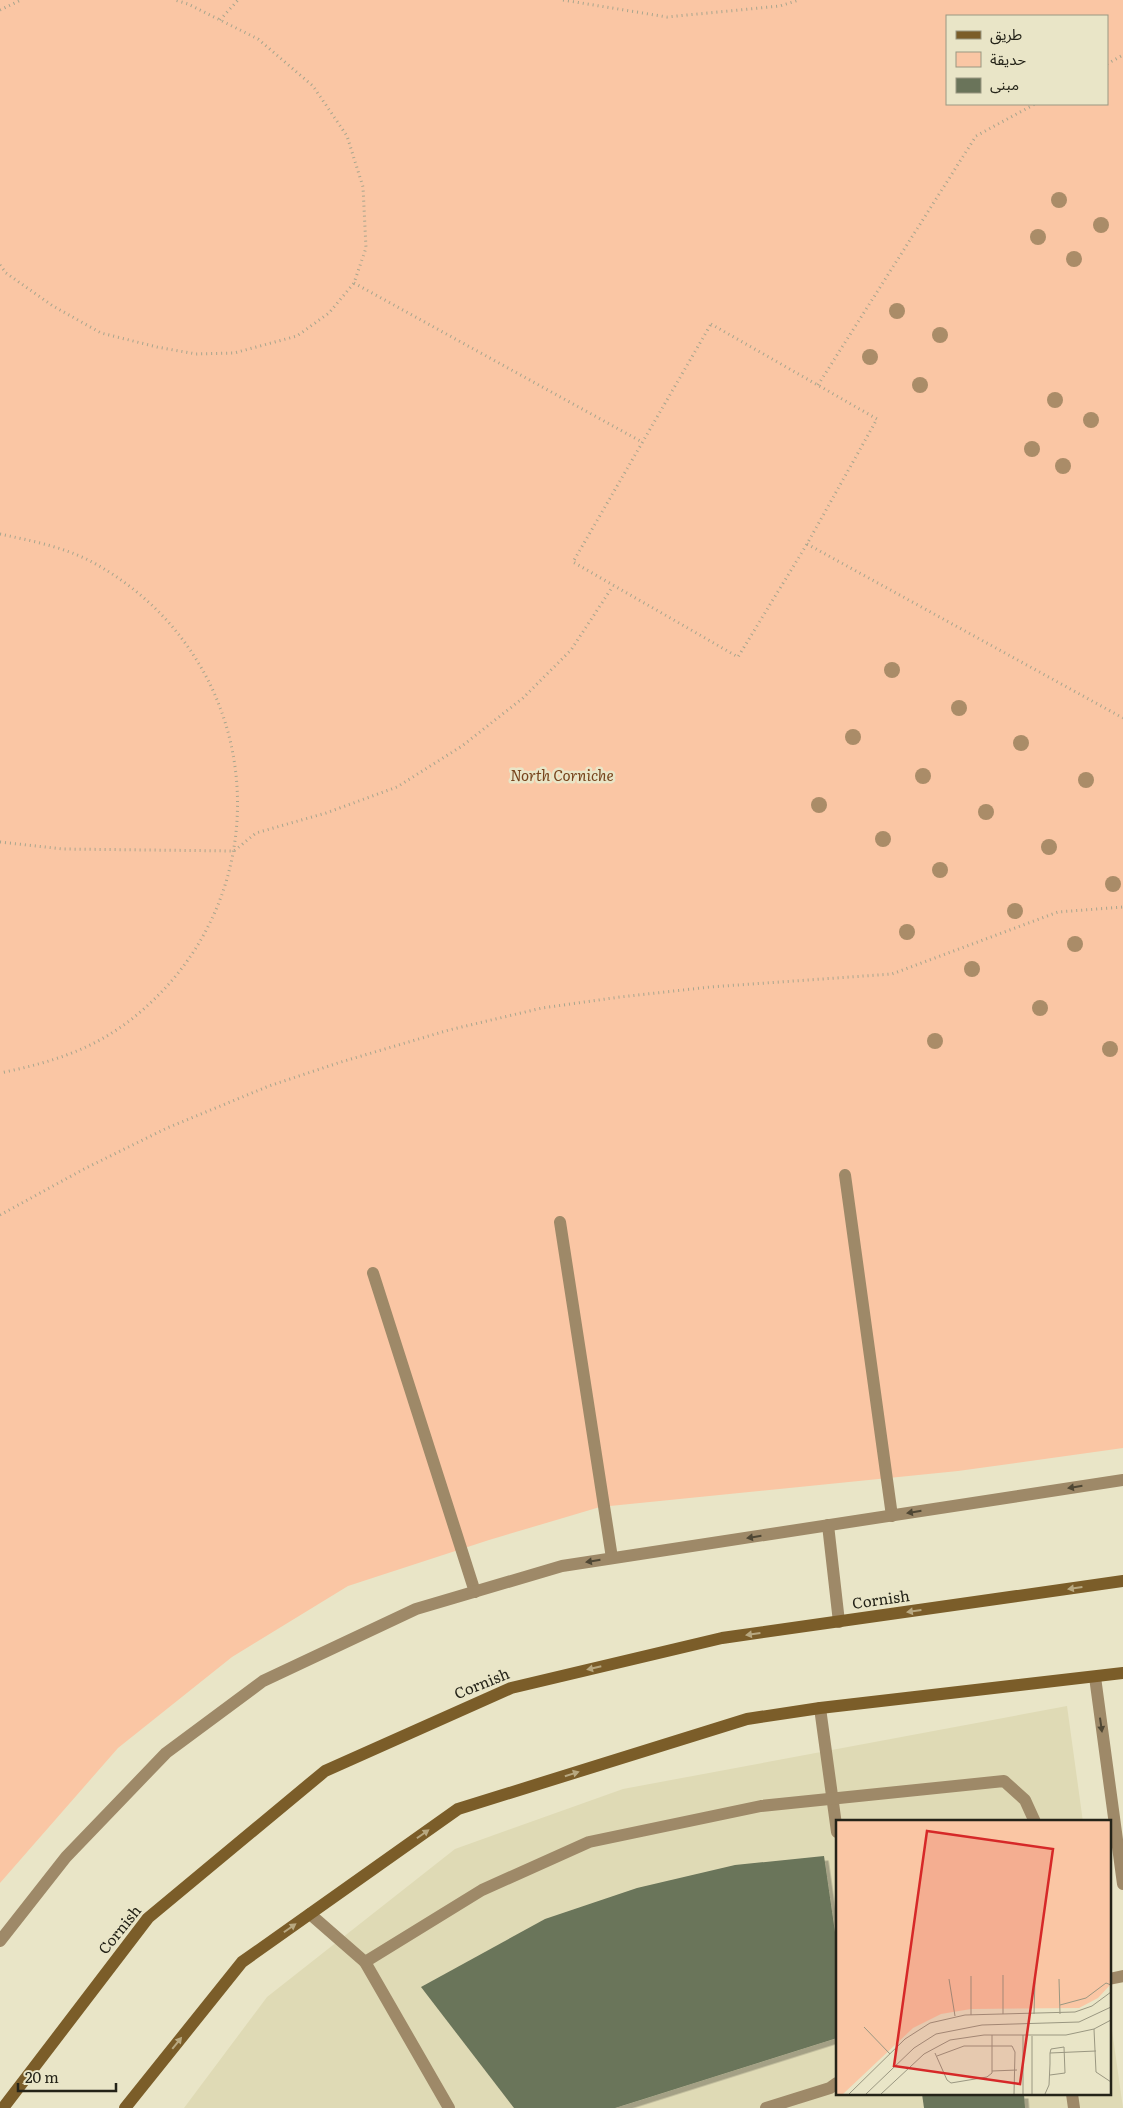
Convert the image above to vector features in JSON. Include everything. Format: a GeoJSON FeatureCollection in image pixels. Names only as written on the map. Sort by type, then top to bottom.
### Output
{"type":"FeatureCollection","features":[{"type":"Feature","properties":{"kind":"main road","name":"Cornish"},"geometry":{"type":"LineString","coordinates":[[2,2108],[148,1918],[325,1771],[511,1688],[722,1638],[1123,1581]]}},
{"type":"Feature","properties":{"kind":"main road"},"geometry":{"type":"LineString","coordinates":[[125,2108],[242,1962],[458,1809],[747,1719],[820,1708],[1123,1673]]}},
{"type":"Feature","properties":{"kind":"street"},"geometry":{"type":"LineString","coordinates":[[845,1175],[892,1516]]}},
{"type":"Feature","properties":{"kind":"street"},"geometry":{"type":"LineString","coordinates":[[560,1222],[612,1558]]}},
{"type":"Feature","properties":{"kind":"street"},"geometry":{"type":"LineString","coordinates":[[373,1273],[475,1592]]}},
{"type":"Feature","properties":{"kind":"street"},"geometry":{"type":"LineString","coordinates":[[0,1941],[66,1857],[166,1753],[263,1681],[416,1609],[562,1566],[1123,1480]]}},
{"type":"Feature","properties":{"kind":"street"},"geometry":{"type":"LineString","coordinates":[[828,1525],[839,1622]]}},
{"type":"Feature","properties":{"kind":"street"},"geometry":{"type":"LineString","coordinates":[[1095,1677],[1123,1884]]}},
{"type":"Feature","properties":{"kind":"street"},"geometry":{"type":"LineString","coordinates":[[820,1708],[836,1826]]}},
{"type":"Feature","properties":{"kind":"street"},"geometry":{"type":"LineString","coordinates":[[365,1962],[482,1890],[589,1842],[761,1806],[1004,1782],[1025,1800],[1034,1820]]}},
{"type":"Feature","properties":{"kind":"street"},"geometry":{"type":"LineString","coordinates":[[310,1914],[365,1962],[449,2108]]}},
{"type":"Feature","properties":{"kind":"street"},"geometry":{"type":"LineString","coordinates":[[1110,1979],[1123,1976]]}},
{"type":"Feature","properties":{"kind":"street"},"geometry":{"type":"LineString","coordinates":[[766,2108],[830,2088],[836,2084]]}},
{"type":"Feature","properties":{"kind":"path"},"geometry":{"type":"LineString","coordinates":[[0,10],[22,0]]}},
{"type":"Feature","properties":{"kind":"path"},"geometry":{"type":"LineString","coordinates":[[0,266],[6,273],[53,306],[100,332],[157,347],[196,354],[234,353],[297,336],[328,313],[354,283],[366,248],[363,187],[347,136],[314,86],[258,39],[175,0]]}},
{"type":"Feature","properties":{"kind":"path"},"geometry":{"type":"LineString","coordinates":[[220,20],[238,0]]}},
{"type":"Feature","properties":{"kind":"path"},"geometry":{"type":"LineString","coordinates":[[563,0],[666,16],[780,6],[799,0]]}},
{"type":"Feature","properties":{"kind":"path"},"geometry":{"type":"LineString","coordinates":[[1108,63],[1123,55]]}},
{"type":"Feature","properties":{"kind":"path"},"geometry":{"type":"LineString","coordinates":[[818,385],[976,136],[1033,105]]}},
{"type":"Feature","properties":{"kind":"path"},"geometry":{"type":"LineString","coordinates":[[354,283],[642,442]]}},
{"type":"Feature","properties":{"kind":"path"},"geometry":{"type":"LineString","coordinates":[[711,324],[818,385],[877,419],[807,544],[738,658],[573,562],[711,324]]}},
{"type":"Feature","properties":{"kind":"path"},"geometry":{"type":"LineString","coordinates":[[0,534],[48,544],[93,563],[134,590],[170,623],[199,662],[221,706],[234,753],[238,802],[234,851],[221,899],[199,944],[170,984],[133,1018],[91,1045],[44,1064],[0,1073]]}},
{"type":"Feature","properties":{"kind":"path"},"geometry":{"type":"LineString","coordinates":[[807,544],[1123,718]]}},
{"type":"Feature","properties":{"kind":"path"},"geometry":{"type":"LineString","coordinates":[[0,842],[63,849],[234,851],[256,833],[326,813],[397,787],[462,746],[523,698],[571,650],[613,586]]}},
{"type":"Feature","properties":{"kind":"path"},"geometry":{"type":"LineString","coordinates":[[0,1215],[84,1169],[167,1128],[269,1086],[341,1062],[449,1030],[542,1008],[620,997],[710,987],[892,974],[1058,912],[1123,906]]}},
{"type":"Feature","properties":{"kind":"shaded area"},"geometry":{"type":"Polygon","coordinates":[[[1067,1706],[1083,1820],[836,1820],[836,2096],[1110,2096],[1110,2016],[1123,2108],[184,2108],[267,1997],[455,1849],[623,1789],[1067,1706]]]}},
{"type":"Feature","properties":{"kind":"green space","name":"North Corniche"},"geometry":{"type":"Polygon","coordinates":[[[0,0],[1123,0],[1123,1448],[958,1471],[600,1507],[489,1540],[348,1586],[232,1657],[118,1748],[0,1883],[0,0]]]}},
{"type":"Feature","properties":{"kind":"building"},"geometry":{"type":"Polygon","coordinates":[[[824,1856],[836,1939],[836,2038],[615,2108],[514,2108],[421,1987],[545,1919],[637,1888],[735,1865],[824,1856]]]}},
{"type":"Feature","properties":{"kind":"building"},"geometry":{"type":"Polygon","coordinates":[[[922,2096],[1024,2096],[1025,2108],[924,2108],[922,2096]]]}}]}
